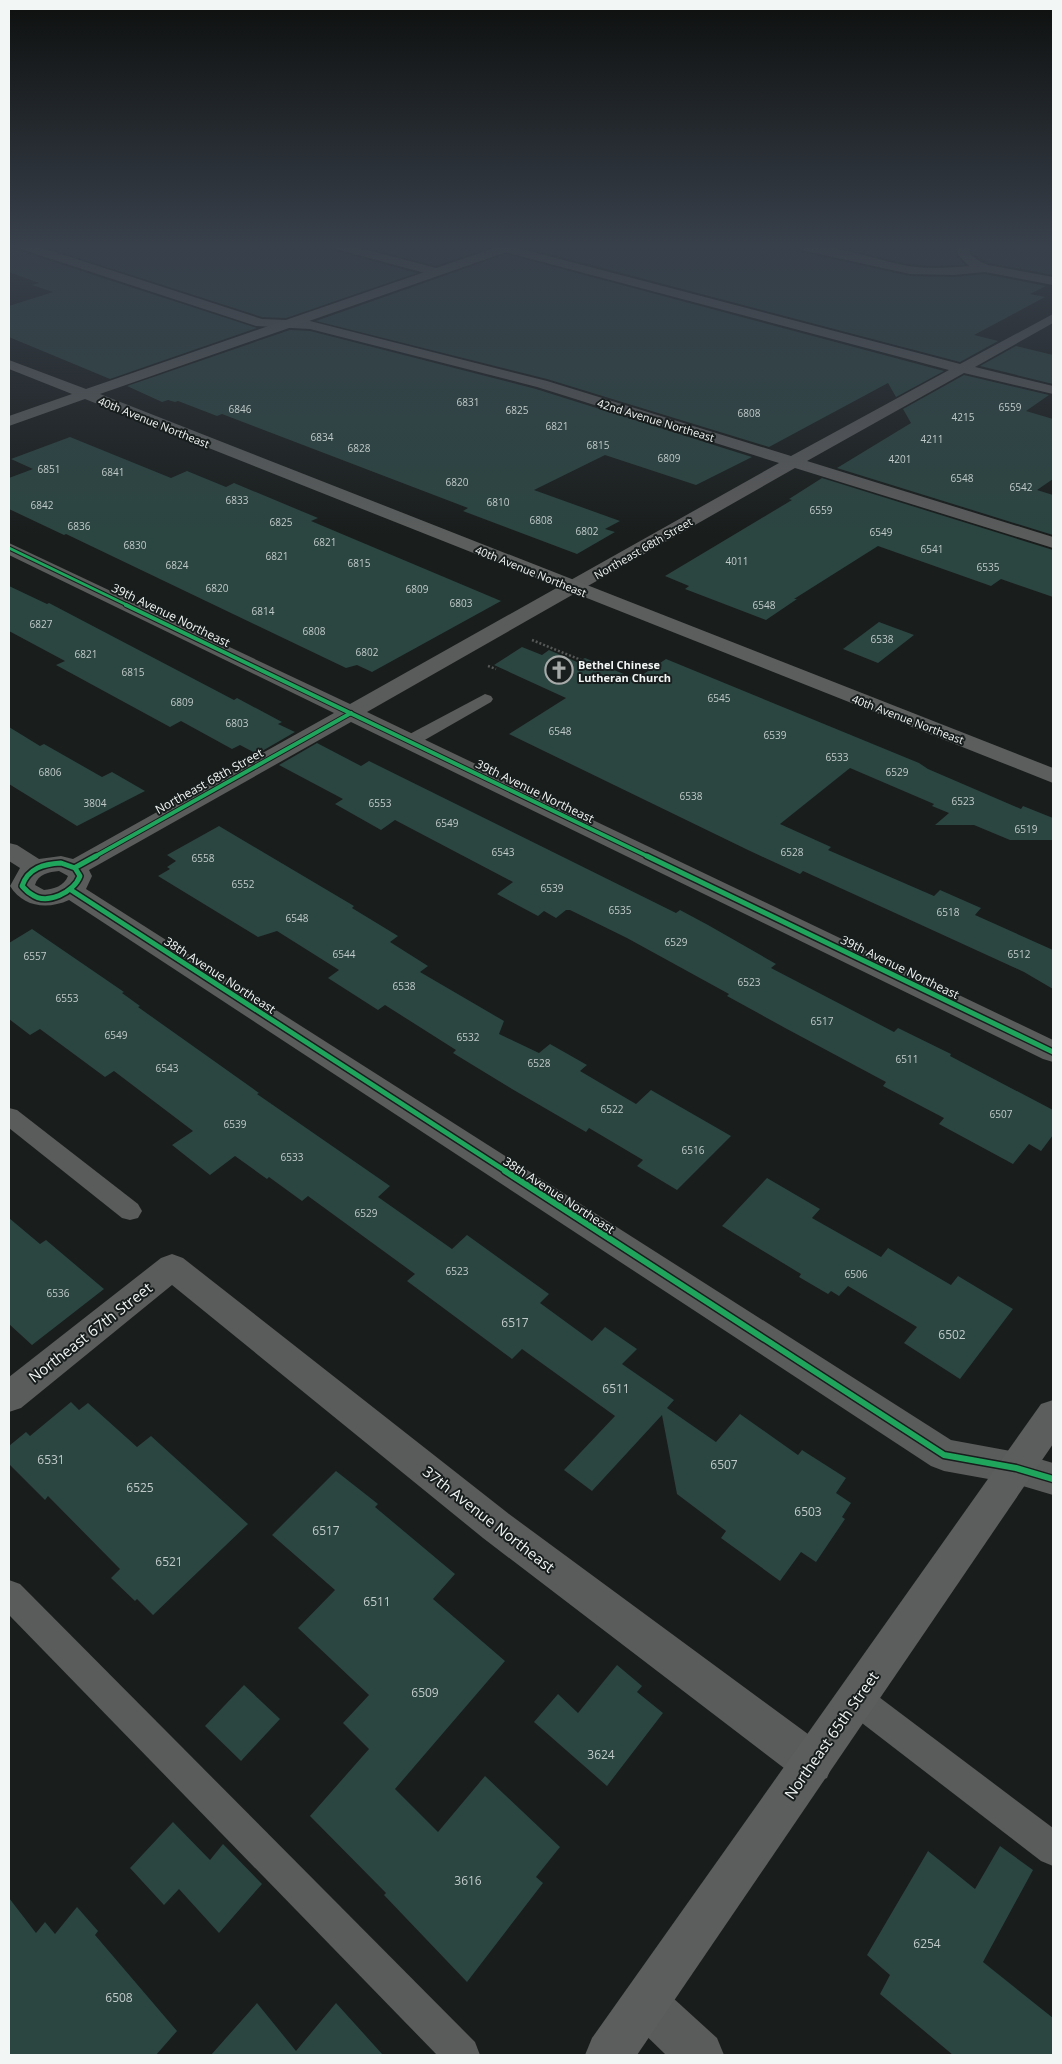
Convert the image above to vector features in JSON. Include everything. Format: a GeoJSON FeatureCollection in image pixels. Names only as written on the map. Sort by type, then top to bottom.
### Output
{"type":"FeatureCollection","features":[{"type":"Feature","properties":{"kind":"street"},"geometry":{"type":"LineString","coordinates":[[9,421],[233,342]]}},
{"type":"Feature","properties":{"kind":"street","name":"42nd Avenue Northeast"},"geometry":{"type":"LineString","coordinates":[[375,342],[542,384],[1053,543]]}},
{"type":"Feature","properties":{"kind":"street"},"geometry":{"type":"LineString","coordinates":[[866,342],[1053,390]]}},
{"type":"Feature","properties":{"kind":"street","name":"Northeast 68th Street"},"geometry":{"type":"LineString","coordinates":[[18,899],[57,896],[74,879],[351,713],[793,462],[1009,342]]}},
{"type":"Feature","properties":{"kind":"street","name":"40th Avenue Northeast"},"geometry":{"type":"LineString","coordinates":[[9,364],[1053,776]]}},
{"type":"Feature","properties":{"kind":"street","name":"39th Avenue Northeast"},"geometry":{"type":"LineString","coordinates":[[9,548],[1053,1052]]}},
{"type":"Feature","properties":{"kind":"street"},"geometry":{"type":"LineString","coordinates":[[9,850],[36,868]]}},
{"type":"Feature","properties":{"kind":"street"},"geometry":{"type":"LineString","coordinates":[[18,899],[23,880],[36,868],[61,862],[74,879]]}},
{"type":"Feature","properties":{"kind":"street","name":"38th Avenue Northeast"},"geometry":{"type":"LineString","coordinates":[[74,879],[944,1455],[1035,1473]]}},
{"type":"Feature","properties":{"kind":"street","name":"Northeast 67th Street"},"geometry":{"type":"LineString","coordinates":[[9,1397],[172,1267]]}},
{"type":"Feature","properties":{"kind":"street","name":"37th Avenue Northeast"},"geometry":{"type":"LineString","coordinates":[[172,1267],[496,1526],[812,1763]]}},
{"type":"Feature","properties":{"kind":"street","name":"Northeast 65th Street"},"geometry":{"type":"LineString","coordinates":[[609,2055],[856,1699],[1035,1473],[1053,1415]]}},
{"type":"Feature","properties":{"kind":"street"},"geometry":{"type":"LineString","coordinates":[[645,2003],[700,2055]]}},
{"type":"Feature","properties":{"kind":"lane"},"geometry":{"type":"LineString","coordinates":[[410,742],[485,699]]}},
{"type":"Feature","properties":{"kind":"lane"},"geometry":{"type":"LineString","coordinates":[[9,1116],[130,1211]]}},
{"type":"Feature","properties":{"kind":"lane"},"geometry":{"type":"LineString","coordinates":[[9,1594],[462,2055]]}},
{"type":"Feature","properties":{"kind":"lane"},"geometry":{"type":"LineString","coordinates":[[856,1699],[1053,1849]]}},
{"type":"Feature","properties":{"kind":"path"},"geometry":{"type":"LineString","coordinates":[[529,639],[554,651],[580,660]]}},
{"type":"Feature","properties":{"kind":"building"},"geometry":{"type":"Polygon","coordinates":[[[22,342],[216,342],[110,379],[22,342]]]}},
{"type":"Feature","properties":{"kind":"building"},"geometry":{"type":"Polygon","coordinates":[[[254,342],[354,342],[536,389],[752,457],[696,485],[605,455],[534,490],[620,521],[605,529],[615,532],[577,554],[463,511],[468,508],[222,414],[217,416],[178,401],[168,400],[162,402],[127,386],[254,342]]]}},
{"type":"Feature","properties":{"kind":"building"},"geometry":{"type":"Polygon","coordinates":[[[401,342],[837,342],[944,371],[896,397],[888,383],[769,447],[547,379],[401,342]]]}},
{"type":"Feature","properties":{"kind":"building"},"geometry":{"type":"Polygon","coordinates":[[[885,342],[996,342],[960,362],[885,342]]]}},
{"type":"Feature","properties":{"kind":"building"},"geometry":{"type":"Polygon","coordinates":[[[1016,346],[1053,355],[1053,384],[980,366],[1016,346]]]}},
{"type":"Feature","properties":{"kind":"building"},"geometry":{"type":"Polygon","coordinates":[[[964,375],[1049,395],[1026,411],[1053,419],[1053,479],[1037,490],[1053,495],[1053,535],[837,468],[911,423],[903,409],[964,375]]]}},
{"type":"Feature","properties":{"kind":"building"},"geometry":{"type":"Polygon","coordinates":[[[70,437],[171,478],[187,471],[226,487],[234,483],[318,518],[311,521],[501,601],[372,672],[357,665],[346,668],[66,534],[64,535],[9,509],[9,478],[33,469],[11,459],[70,437]]]}},
{"type":"Feature","properties":{"kind":"building"},"geometry":{"type":"Polygon","coordinates":[[[822,478],[1053,550],[1053,597],[1001,579],[991,586],[878,546],[794,599],[797,599],[766,620],[685,589],[689,586],[665,576],[792,500],[789,499],[822,478]]]}},
{"type":"Feature","properties":{"kind":"building"},"geometry":{"type":"Polygon","coordinates":[[[9,586],[47,604],[49,603],[234,700],[237,698],[282,722],[278,724],[295,732],[257,754],[240,745],[232,749],[181,721],[170,727],[56,665],[65,661],[9,631],[9,586]]]}},
{"type":"Feature","properties":{"kind":"building"},"geometry":{"type":"Polygon","coordinates":[[[879,622],[914,635],[878,663],[843,649],[879,622]]]}},
{"type":"Feature","properties":{"kind":"building"},"geometry":{"type":"Polygon","coordinates":[[[522,647],[542,655],[549,650],[577,662],[585,658],[636,679],[666,659],[919,763],[928,769],[1021,809],[1023,806],[1053,818],[1053,840],[1010,840],[974,825],[935,825],[949,813],[932,806],[934,804],[850,768],[780,824],[831,847],[828,850],[934,896],[940,890],[981,908],[975,915],[1053,950],[1053,989],[1024,972],[882,907],[803,871],[800,874],[748,850],[509,734],[566,698],[494,665],[522,647]]]}},
{"type":"Feature","properties":{"kind":"building"},"geometry":{"type":"Polygon","coordinates":[[[9,727],[40,746],[44,744],[102,777],[112,772],[145,791],[77,826],[9,784],[9,727]]]}},
{"type":"Feature","properties":{"kind":"building"},"geometry":{"type":"Polygon","coordinates":[[[317,743],[361,766],[369,761],[676,913],[680,910],[776,964],[771,968],[894,1032],[898,1028],[951,1054],[950,1056],[1053,1110],[1053,1135],[1041,1151],[1029,1144],[1013,1164],[939,1124],[944,1118],[883,1086],[886,1082],[727,996],[729,994],[627,938],[570,910],[566,910],[556,918],[544,911],[538,916],[497,894],[513,882],[395,820],[381,830],[335,804],[343,799],[279,765],[317,743]]]}},
{"type":"Feature","properties":{"kind":"building"},"geometry":{"type":"Polygon","coordinates":[[[219,826],[354,906],[352,908],[398,936],[390,942],[428,966],[420,972],[504,1021],[499,1034],[539,1053],[550,1044],[587,1065],[580,1071],[636,1104],[651,1090],[731,1136],[677,1190],[637,1166],[643,1160],[589,1128],[586,1132],[512,1089],[453,1053],[456,1050],[385,1005],[378,1010],[328,978],[339,970],[277,931],[258,937],[158,876],[170,869],[167,867],[176,861],[167,855],[219,826]]]}},
{"type":"Feature","properties":{"kind":"building"},"geometry":{"type":"Polygon","coordinates":[[[32,929],[124,992],[122,993],[140,1006],[138,1007],[259,1093],[257,1094],[390,1186],[378,1197],[452,1249],[467,1235],[549,1294],[540,1303],[592,1341],[605,1327],[637,1349],[622,1364],[674,1400],[667,1408],[716,1442],[740,1414],[798,1455],[802,1450],[846,1478],[836,1493],[851,1503],[842,1517],[845,1519],[816,1562],[801,1552],[780,1581],[721,1538],[726,1531],[677,1494],[662,1415],[592,1491],[564,1470],[615,1416],[522,1349],[512,1359],[407,1281],[415,1274],[308,1196],[302,1201],[269,1177],[267,1179],[235,1156],[210,1175],[172,1145],[193,1131],[114,1071],[105,1077],[40,1029],[30,1035],[9,1019],[9,943],[32,929]]]}},
{"type":"Feature","properties":{"kind":"building"},"geometry":{"type":"Polygon","coordinates":[[[767,1178],[820,1209],[812,1218],[881,1257],[888,1248],[951,1285],[958,1276],[1013,1309],[960,1379],[904,1343],[917,1327],[848,1286],[839,1296],[831,1291],[828,1294],[799,1277],[801,1274],[722,1226],[767,1178]]]}},
{"type":"Feature","properties":{"kind":"building"},"geometry":{"type":"Polygon","coordinates":[[[9,1218],[40,1244],[46,1240],[104,1289],[32,1345],[9,1324],[9,1218]]]}},
{"type":"Feature","properties":{"kind":"building"},"geometry":{"type":"Polygon","coordinates":[[[71,1402],[79,1410],[88,1403],[137,1447],[151,1436],[248,1524],[153,1615],[111,1578],[120,1569],[48,1496],[45,1500],[9,1464],[9,1446],[26,1432],[30,1436],[71,1402]]]}},
{"type":"Feature","properties":{"kind":"building"},"geometry":{"type":"Polygon","coordinates":[[[336,1471],[378,1504],[375,1507],[455,1574],[433,1599],[505,1661],[395,1789],[438,1832],[485,1776],[560,1847],[536,1877],[543,1883],[467,1982],[384,1895],[386,1893],[310,1816],[369,1749],[343,1723],[369,1695],[298,1628],[335,1590],[272,1535],[336,1471]]]}},
{"type":"Feature","properties":{"kind":"building"},"geometry":{"type":"Polygon","coordinates":[[[617,1665],[642,1686],[637,1692],[663,1713],[607,1786],[534,1722],[558,1694],[578,1713],[617,1665]]]}},
{"type":"Feature","properties":{"kind":"building"},"geometry":{"type":"Polygon","coordinates":[[[244,1685],[280,1719],[241,1761],[205,1726],[244,1685]]]}},
{"type":"Feature","properties":{"kind":"building"},"geometry":{"type":"Polygon","coordinates":[[[173,1822],[210,1860],[223,1844],[262,1884],[219,1933],[179,1889],[164,1905],[130,1868],[173,1822]]]}},
{"type":"Feature","properties":{"kind":"building"},"geometry":{"type":"Polygon","coordinates":[[[1000,1846],[1033,1870],[983,1962],[1053,2018],[1053,2055],[953,2055],[880,1994],[890,1975],[867,1955],[928,1851],[975,1889],[1000,1846]]]}},
{"type":"Feature","properties":{"kind":"building"},"geometry":{"type":"Polygon","coordinates":[[[9,1898],[36,1933],[45,1922],[55,1934],[77,1907],[98,1931],[95,1935],[177,2031],[156,2055],[9,2055],[9,1898]]]}},
{"type":"Feature","properties":{"kind":"building"},"geometry":{"type":"Polygon","coordinates":[[[257,2003],[296,2051],[336,2003],[383,2055],[211,2055],[257,2003]]]}},
{"type":"Feature","properties":{"kind":"cycle path"},"geometry":{"type":"LineString","coordinates":[[9,548],[1053,1052]]}},
{"type":"Feature","properties":{"kind":"cycle path"},"geometry":{"type":"LineString","coordinates":[[76,867],[351,713]]}},
{"type":"Feature","properties":{"kind":"cycle path"},"geometry":{"type":"LineString","coordinates":[[61,863],[75,868],[80,876],[77,884],[68,891],[57,896],[44,898],[31,895],[22,886],[31,871],[49,864],[61,863]]}},
{"type":"Feature","properties":{"kind":"cycle path"},"geometry":{"type":"LineString","coordinates":[[71,890],[944,1455],[1016,1468],[1053,1479]]}},
{"type":"Feature","properties":{"kind":"place","name":"Bethel Chinese Lutheran Church"},"geometry":{"type":"Point","coordinates":[559,670]}}]}
